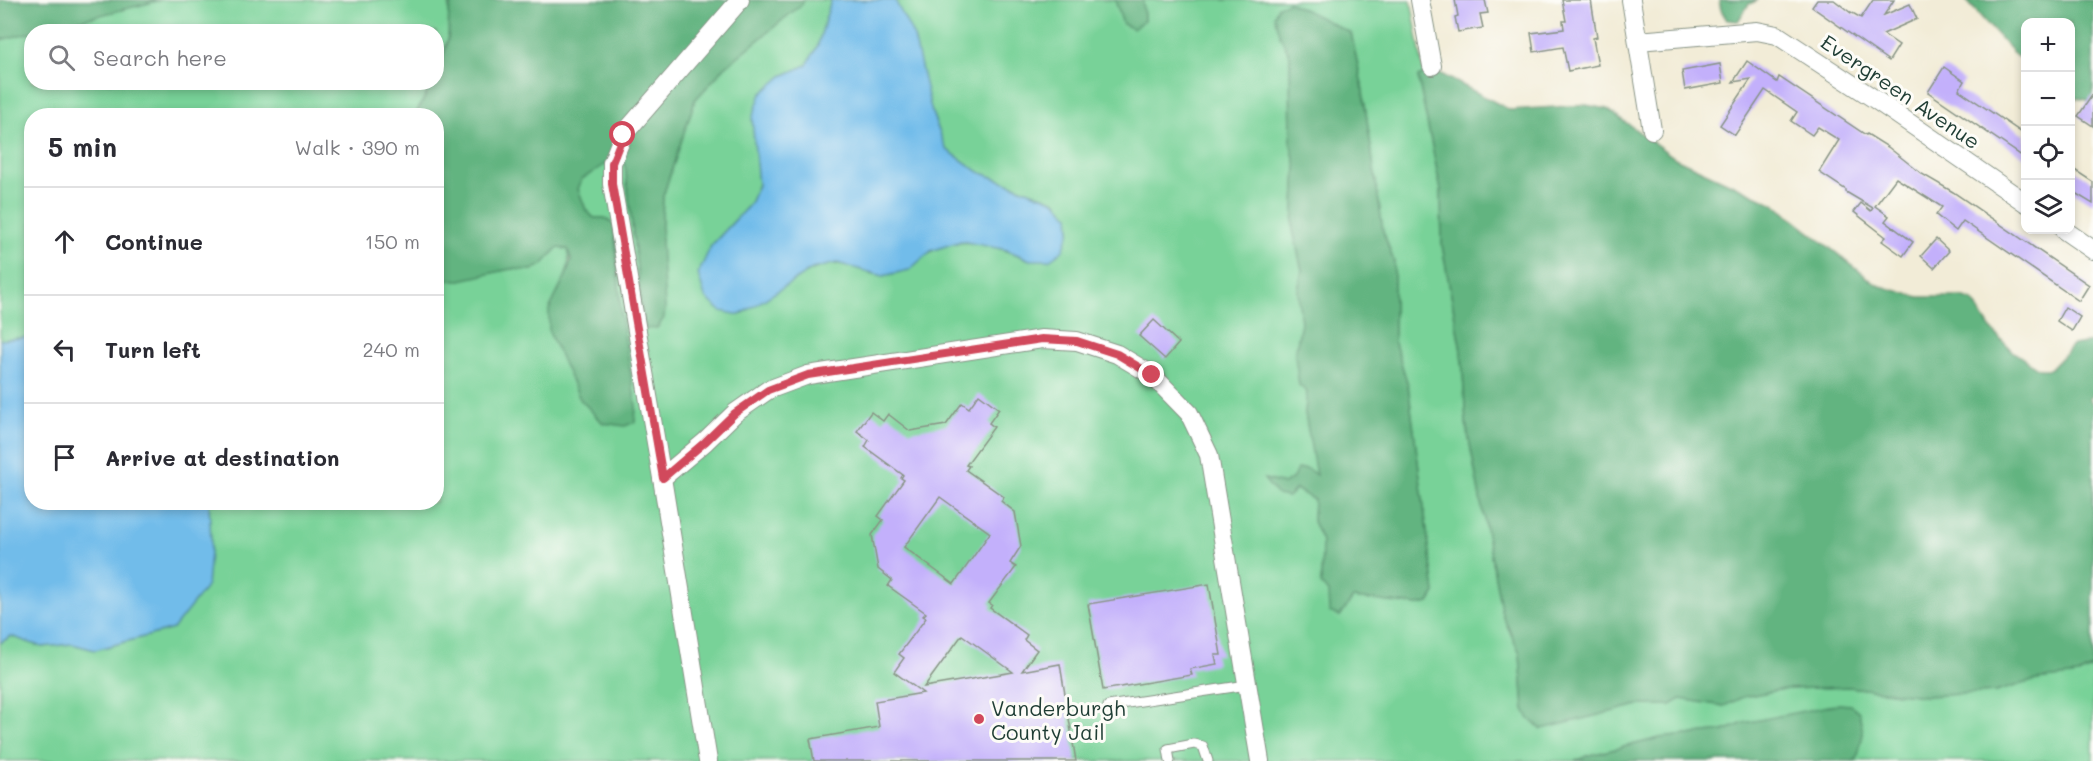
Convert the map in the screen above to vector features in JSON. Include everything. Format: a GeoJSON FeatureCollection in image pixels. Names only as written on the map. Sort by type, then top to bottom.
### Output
{"type":"FeatureCollection","features":[{"type":"Feature","properties":{"kind":"street"},"geometry":{"type":"LineString","coordinates":[[708,761],[663,478],[612,184],[612,163],[623,135],[740,0]]}},
{"type":"Feature","properties":{"kind":"street"},"geometry":{"type":"LineString","coordinates":[[1420,0],[1432,66]]}},
{"type":"Feature","properties":{"kind":"street"},"geometry":{"type":"LineString","coordinates":[[1631,0],[1652,130]]}},
{"type":"Feature","properties":{"kind":"street","name":"Evergreen Avenue"},"geometry":{"type":"LineString","coordinates":[[1638,41],[1756,31],[1777,35],[2021,200]]}},
{"type":"Feature","properties":{"kind":"street"},"geometry":{"type":"LineString","coordinates":[[2070,234],[2093,250]]}},
{"type":"Feature","properties":{"kind":"street"},"geometry":{"type":"LineString","coordinates":[[663,478],[735,413],[768,390],[808,375],[1042,339],[1077,341],[1117,354],[1152,375],[1189,413],[1209,456],[1260,761]]}},
{"type":"Feature","properties":{"kind":"lane"},"geometry":{"type":"LineString","coordinates":[[1108,706],[1247,685]]}},
{"type":"Feature","properties":{"kind":"lane"},"geometry":{"type":"LineString","coordinates":[[1170,761],[1168,749],[1194,744],[1203,746],[1208,761]]}},
{"type":"Feature","properties":{"kind":"green space"},"geometry":{"type":"Polygon","coordinates":[[[0,0],[161,0],[64,24],[24,24],[24,34],[0,40],[0,0]]]}},
{"type":"Feature","properties":{"kind":"green space"},"geometry":{"type":"Polygon","coordinates":[[[161,0],[453,0],[449,6],[448,38],[444,51],[444,24],[61,24],[161,0]]]}},
{"type":"Feature","properties":{"kind":"green space"},"geometry":{"type":"Polygon","coordinates":[[[453,0],[804,0],[725,67],[695,100],[663,196],[661,241],[665,307],[664,318],[657,328],[646,329],[643,319],[625,164],[618,156],[582,179],[578,189],[586,210],[594,218],[605,218],[614,225],[621,314],[636,406],[635,422],[625,426],[603,423],[580,399],[549,332],[549,310],[571,260],[568,249],[557,248],[542,265],[532,270],[510,269],[456,281],[444,278],[444,108],[419,108],[428,90],[444,90],[444,52],[448,39],[453,0]]]}},
{"type":"Feature","properties":{"kind":"green space"},"geometry":{"type":"Polygon","coordinates":[[[804,0],[831,0],[818,45],[807,65],[782,76],[757,162],[758,184],[750,204],[711,246],[740,315],[800,276],[825,266],[842,264],[873,274],[893,274],[905,270],[929,253],[953,243],[980,244],[1006,250],[1030,260],[1070,231],[1069,215],[1056,201],[979,172],[946,149],[895,0],[1115,0],[1123,24],[1144,21],[1143,0],[1411,0],[1424,75],[1418,78],[1441,190],[1442,245],[1462,356],[1466,423],[1502,614],[1520,654],[1524,709],[1542,729],[1638,705],[1671,705],[1681,699],[1724,706],[1742,697],[1784,689],[1849,687],[1925,696],[1995,692],[2036,680],[2078,675],[2093,668],[2093,761],[1853,761],[1857,758],[1863,734],[1859,712],[1850,705],[1744,723],[1724,731],[1660,738],[1575,761],[0,761],[0,643],[11,636],[42,647],[72,644],[95,650],[173,629],[209,521],[209,510],[444,510],[444,278],[456,280],[510,269],[532,270],[542,265],[557,248],[568,249],[567,273],[549,310],[621,314],[616,236],[605,218],[594,218],[586,210],[578,189],[582,178],[619,156],[625,164],[643,319],[661,241],[663,196],[695,100],[725,67],[804,0]],[[1351,33],[1280,36],[1290,55],[1291,145],[1296,166],[1293,230],[1302,270],[1298,291],[1301,323],[1295,355],[1307,391],[1305,413],[1317,476],[1293,478],[1284,484],[1265,479],[1296,489],[1314,500],[1313,521],[1322,541],[1321,583],[1340,616],[1353,598],[1418,605],[1429,603],[1435,593],[1408,385],[1394,341],[1394,262],[1383,231],[1362,85],[1351,33]]]}},
{"type":"Feature","properties":{"kind":"green space"},"geometry":{"type":"Polygon","coordinates":[[[1115,0],[1143,0],[1144,21],[1133,29],[1123,24],[1115,0]]]}},
{"type":"Feature","properties":{"kind":"green space"},"geometry":{"type":"Polygon","coordinates":[[[1719,0],[1758,0],[1749,4],[1738,21],[1727,20],[1721,10],[1719,0]]]}},
{"type":"Feature","properties":{"kind":"green space"},"geometry":{"type":"Polygon","coordinates":[[[1966,0],[2093,0],[2093,101],[2075,99],[2075,18],[2021,18],[2021,58],[2016,56],[1966,0]]]}},
{"type":"Feature","properties":{"kind":"green space"},"geometry":{"type":"Polygon","coordinates":[[[1289,2],[1351,33],[1362,85],[1383,231],[1394,262],[1394,341],[1408,385],[1435,593],[1429,603],[1418,605],[1353,598],[1340,616],[1329,612],[1328,592],[1321,584],[1322,541],[1313,521],[1314,500],[1296,489],[1288,497],[1277,495],[1264,479],[1284,484],[1293,478],[1297,469],[1308,469],[1316,475],[1305,413],[1307,392],[1299,385],[1295,355],[1301,323],[1298,291],[1302,270],[1293,230],[1296,166],[1291,145],[1290,55],[1280,36],[1274,16],[1278,6],[1289,2]]]}},
{"type":"Feature","properties":{"kind":"green space"},"geometry":{"type":"Polygon","coordinates":[[[24,33],[24,90],[428,90],[419,108],[24,108],[24,338],[0,340],[0,40],[24,33]]]}},
{"type":"Feature","properties":{"kind":"green space"},"geometry":{"type":"Polygon","coordinates":[[[1428,72],[1439,73],[1510,110],[1586,105],[1607,109],[1675,158],[1774,204],[1877,285],[1919,297],[1962,297],[1973,301],[1990,328],[2012,351],[2039,369],[2050,369],[2073,345],[2093,342],[2093,396],[2089,398],[2093,405],[2093,667],[2078,675],[2036,680],[1995,692],[1925,696],[1849,687],[1784,689],[1743,697],[1724,706],[1681,699],[1671,705],[1638,705],[1542,729],[1529,719],[1524,709],[1520,654],[1502,614],[1466,423],[1462,356],[1442,245],[1441,190],[1418,77],[1428,72]]]}},
{"type":"Feature","properties":{"kind":"green space"},"geometry":{"type":"Polygon","coordinates":[[[1839,704],[1850,705],[1859,712],[1863,734],[1857,759],[1853,761],[1575,761],[1660,738],[1724,731],[1744,723],[1839,704]]]}},
{"type":"Feature","properties":{"kind":"water"},"geometry":{"type":"Polygon","coordinates":[[[831,0],[895,0],[914,37],[932,113],[946,149],[979,172],[1055,201],[1069,215],[1070,231],[1063,250],[1049,260],[1030,260],[1007,250],[961,241],[931,251],[909,270],[883,276],[837,263],[812,269],[740,315],[721,311],[705,297],[698,274],[711,246],[750,204],[758,185],[752,118],[761,94],[782,76],[807,65],[818,45],[831,0]]]}},
{"type":"Feature","properties":{"kind":"water"},"geometry":{"type":"Polygon","coordinates":[[[24,338],[24,510],[209,510],[211,541],[207,586],[173,629],[95,650],[72,644],[42,647],[11,636],[0,643],[0,340],[24,338]]]}},
{"type":"Feature","properties":{"kind":"building"},"geometry":{"type":"Polygon","coordinates":[[[1455,0],[1485,0],[1488,13],[1480,14],[1483,28],[1458,32],[1455,0]]]}},
{"type":"Feature","properties":{"kind":"building"},"geometry":{"type":"Polygon","coordinates":[[[1562,0],[1591,0],[1597,37],[1593,38],[1598,65],[1568,71],[1563,47],[1534,52],[1531,33],[1564,29],[1563,21],[1566,21],[1562,0]]]}},
{"type":"Feature","properties":{"kind":"building"},"geometry":{"type":"Polygon","coordinates":[[[1817,0],[1834,0],[1861,18],[1873,0],[1894,0],[1884,15],[1910,4],[1917,19],[1883,34],[1899,45],[1889,61],[1812,7],[1817,0]]]}},
{"type":"Feature","properties":{"kind":"building"},"geometry":{"type":"Polygon","coordinates":[[[1747,61],[1777,82],[1779,77],[1888,147],[1922,174],[1953,192],[2089,285],[2079,301],[1963,221],[1956,231],[1936,215],[1942,207],[1896,178],[1875,206],[1889,216],[1885,221],[1913,242],[1903,256],[1882,241],[1886,237],[1854,212],[1861,203],[1871,211],[1873,208],[1819,172],[1839,140],[1818,127],[1812,135],[1791,121],[1797,112],[1765,90],[1735,135],[1720,125],[1751,79],[1733,82],[1747,61]]]}},
{"type":"Feature","properties":{"kind":"building"},"geometry":{"type":"Polygon","coordinates":[[[1720,64],[1723,83],[1685,90],[1682,71],[1720,64]]]}},
{"type":"Feature","properties":{"kind":"building"},"geometry":{"type":"Polygon","coordinates":[[[1944,67],[1964,81],[1959,90],[2021,132],[2021,155],[1928,92],[1944,67]]]}},
{"type":"Feature","properties":{"kind":"building"},"geometry":{"type":"Polygon","coordinates":[[[2093,94],[2093,126],[2078,116],[2093,94]]]}},
{"type":"Feature","properties":{"kind":"building"},"geometry":{"type":"Polygon","coordinates":[[[2075,170],[2093,182],[2093,204],[2075,193],[2075,170]]]}},
{"type":"Feature","properties":{"kind":"building"},"geometry":{"type":"Polygon","coordinates":[[[1936,239],[1949,251],[1934,268],[1921,256],[1936,239]]]}},
{"type":"Feature","properties":{"kind":"building"},"geometry":{"type":"Polygon","coordinates":[[[2065,307],[2080,317],[2072,331],[2057,321],[2065,307]]]}},
{"type":"Feature","properties":{"kind":"building"},"geometry":{"type":"Polygon","coordinates":[[[1154,320],[1179,343],[1165,359],[1139,336],[1154,320]]]}},
{"type":"Feature","properties":{"kind":"building"},"geometry":{"type":"Polygon","coordinates":[[[979,394],[999,409],[989,423],[994,427],[966,465],[969,466],[966,470],[1004,497],[1001,501],[1015,512],[1021,546],[1010,563],[1016,567],[989,603],[992,605],[990,608],[1027,635],[1024,640],[1037,650],[1022,671],[1060,664],[1076,761],[814,761],[810,739],[879,727],[875,701],[923,693],[894,672],[904,658],[899,654],[926,618],[923,616],[926,613],[888,586],[892,580],[878,569],[872,535],[883,520],[878,516],[904,480],[901,478],[903,475],[865,447],[869,440],[857,431],[871,412],[883,421],[888,414],[910,431],[946,425],[962,403],[969,408],[979,394]],[[940,497],[904,547],[954,584],[990,533],[940,497]],[[962,635],[924,687],[1013,672],[962,635]]]}},
{"type":"Feature","properties":{"kind":"building"},"geometry":{"type":"Polygon","coordinates":[[[1209,584],[1221,655],[1215,655],[1217,664],[1190,669],[1192,675],[1103,690],[1088,604],[1209,584]]]}},
{"type":"Feature","properties":{"kind":"place","name":"Vanderburgh County Jail"},"geometry":{"type":"Point","coordinates":[979,719]}},
{"type":"Feature","properties":{"kind":"route"},"geometry":{"type":"LineString","coordinates":[[623,135],[612,163],[612,184],[663,478],[735,413],[768,390],[808,375],[1042,339],[1077,341],[1117,354],[1152,375]]}}]}
